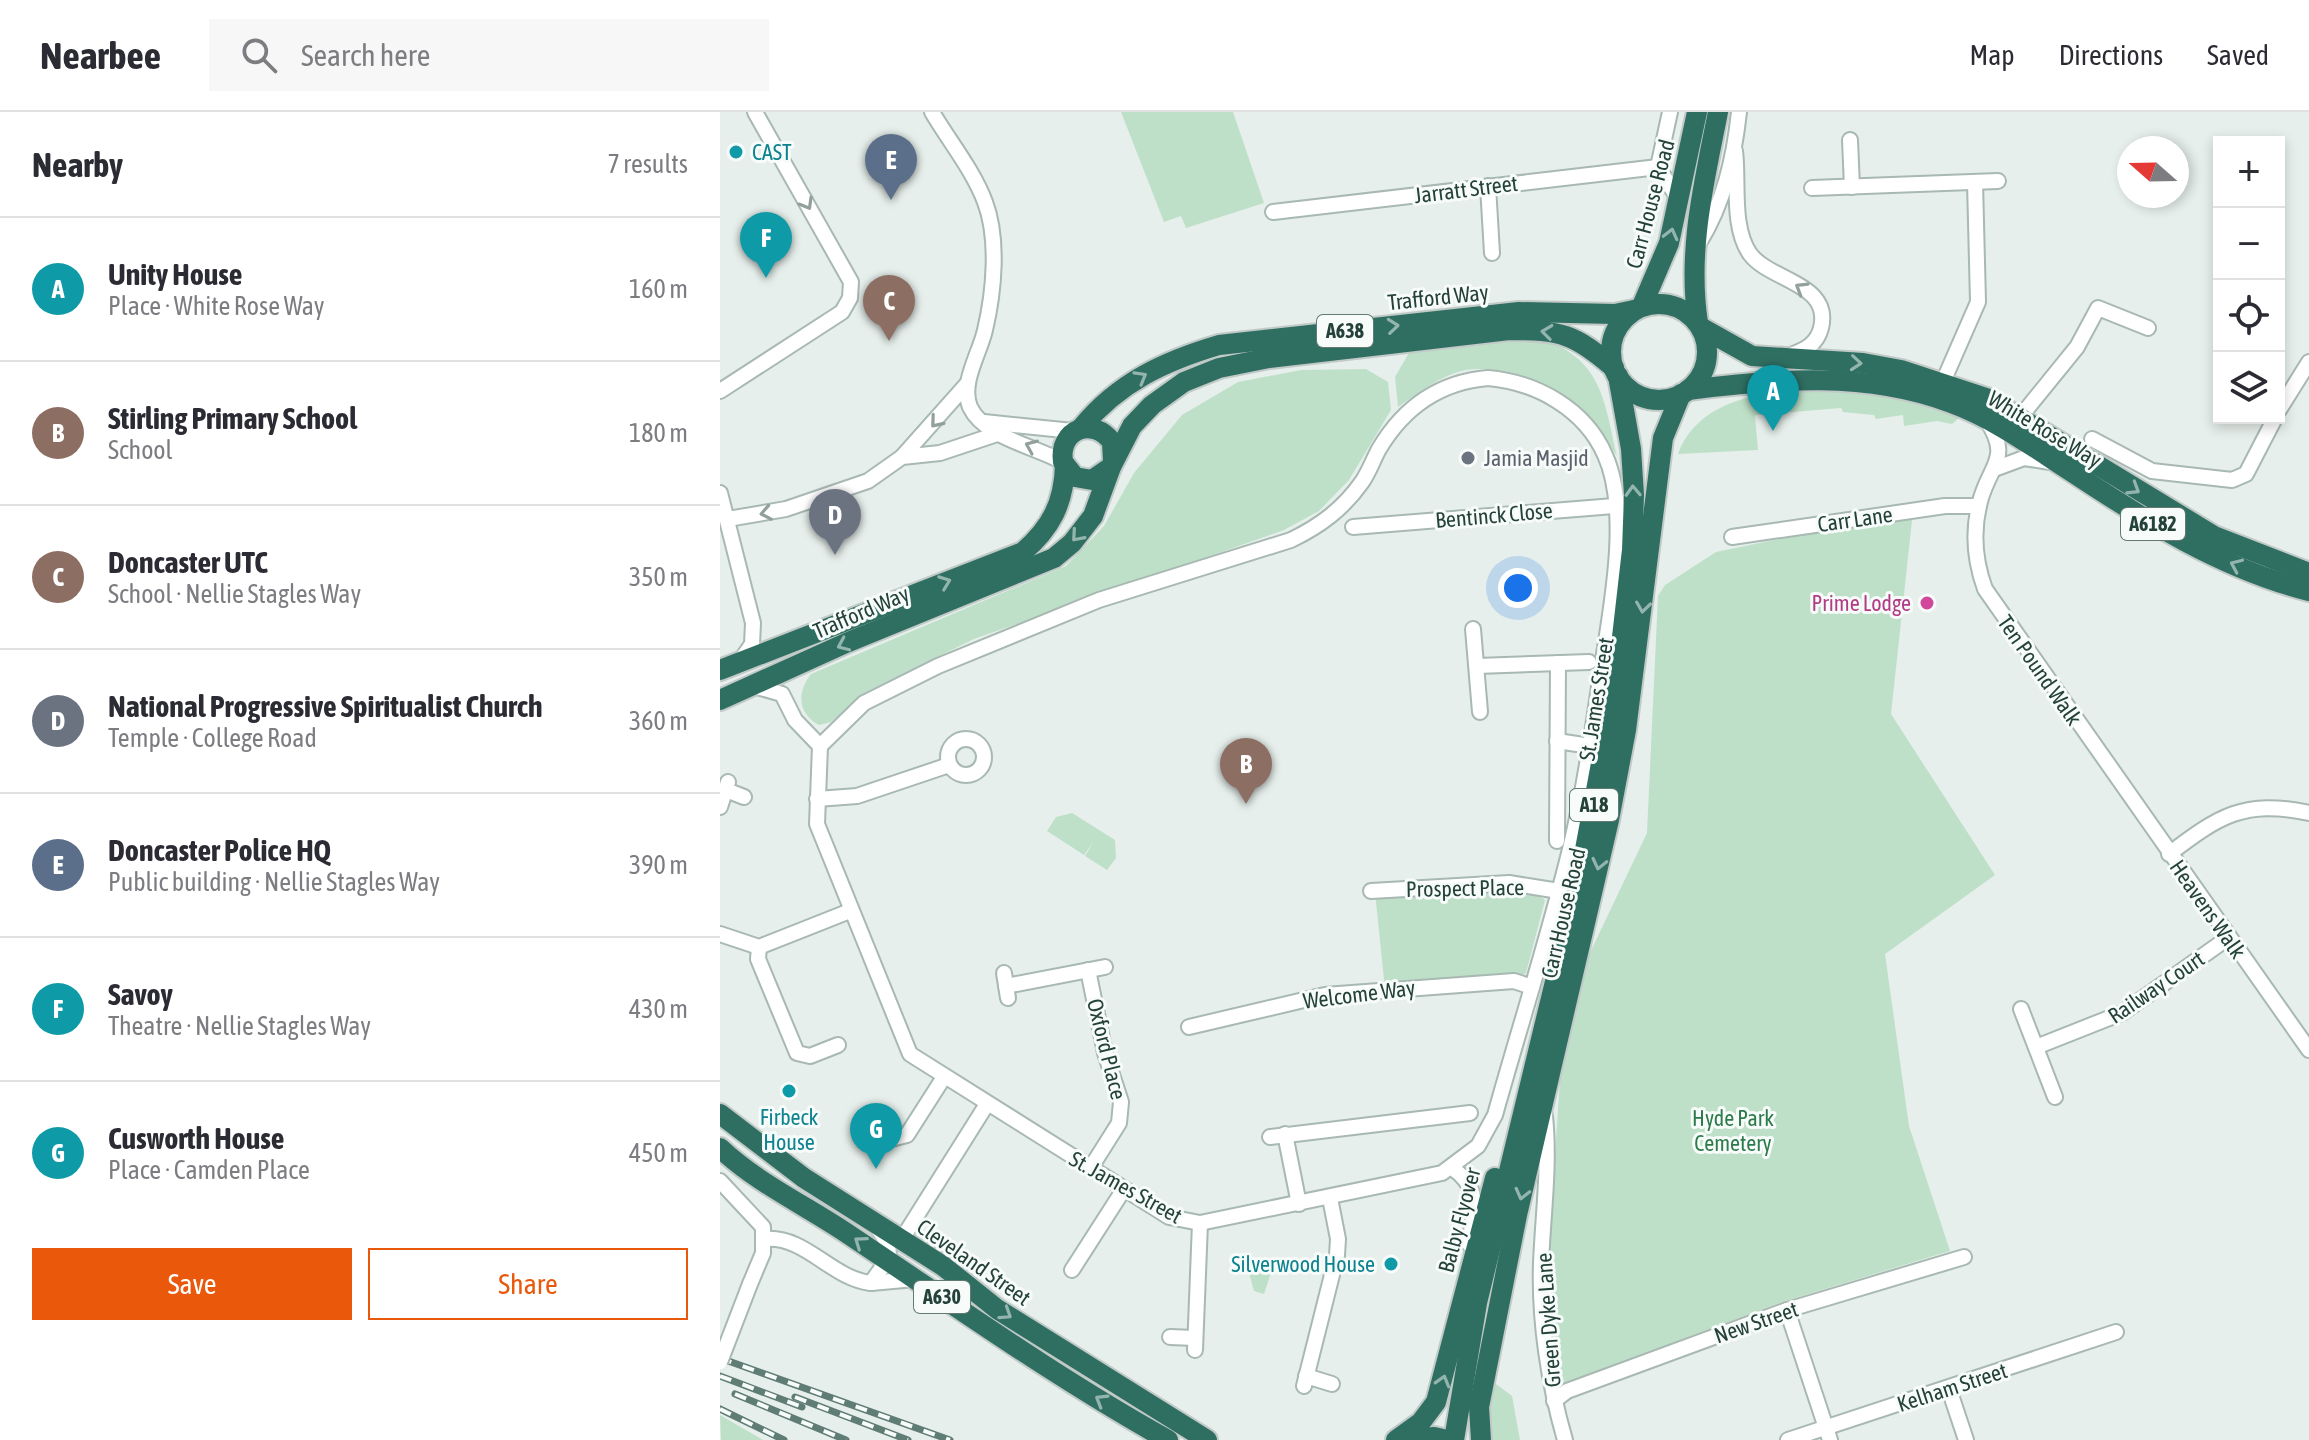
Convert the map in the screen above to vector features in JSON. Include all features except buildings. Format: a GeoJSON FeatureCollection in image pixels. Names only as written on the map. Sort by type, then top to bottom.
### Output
{"type":"FeatureCollection","features":[{"type":"Feature","properties":{"kind":"highway","name":"Carr House Road"},"geometry":{"type":"LineString","coordinates":[[1638,308],[1661,266],[1679,200],[1697,112]]}},
{"type":"Feature","properties":{"kind":"highway","name":"Carr House Road"},"geometry":{"type":"LineString","coordinates":[[1700,326],[1693,298],[1694,250],[1718,112]]}},
{"type":"Feature","properties":{"kind":"highway"},"geometry":{"type":"LineString","coordinates":[[1655,303],[1676,306],[1700,326],[1707,352],[1703,370],[1685,392],[1663,400],[1647,398],[1631,391],[1616,372],[1612,343],[1620,323],[1638,308],[1655,303]]}},
{"type":"Feature","properties":{"kind":"highway","name":"Trafford Way"},"geometry":{"type":"LineString","coordinates":[[720,670],[1023,552],[1052,524],[1064,485],[1064,443],[1097,409],[1136,377],[1178,357],[1219,345],[1519,312],[1615,314],[1638,308]]}},
{"type":"Feature","properties":{"kind":"highway","name":"White Rose Way"},"geometry":{"type":"LineString","coordinates":[[1700,326],[1752,356],[1863,363],[1943,382],[2021,416],[2204,530],[2245,550],[2309,573]]}},
{"type":"Feature","properties":{"kind":"highway","name":"Trafford Way"},"geometry":{"type":"LineString","coordinates":[[720,700],[846,643],[1054,558],[1072,543],[1093,516],[1112,465],[1132,426],[1152,405],[1184,382],[1219,368],[1269,358],[1509,330],[1538,330],[1568,334],[1616,372]]}},
{"type":"Feature","properties":{"kind":"highway","name":"Carr House Road"},"geometry":{"type":"LineString","coordinates":[[1496,1227],[1552,1000],[1605,755],[1632,550],[1631,449],[1616,372]]}},
{"type":"Feature","properties":{"kind":"highway","name":"White Rose Way"},"geometry":{"type":"LineString","coordinates":[[1685,392],[1816,379],[1878,383],[1951,403],[1985,418],[2188,543],[2244,569],[2309,591]]}},
{"type":"Feature","properties":{"kind":"highway","name":"Carr House Road"},"geometry":{"type":"LineString","coordinates":[[1481,1440],[1479,1407],[1517,1215],[1609,820],[1626,730],[1659,463],[1667,427],[1685,392]]}},
{"type":"Feature","properties":{"kind":"highway"},"geometry":{"type":"LineString","coordinates":[[1064,464],[1083,479],[1092,480],[1112,465],[1112,442],[1107,434],[1099,429],[1078,429]]}},
{"type":"Feature","properties":{"kind":"highway","name":"Balby Flyover"},"geometry":{"type":"LineString","coordinates":[[1396,1440],[1421,1422],[1436,1402],[1501,1154],[1552,1000]]}},
{"type":"Feature","properties":{"kind":"highway","name":"Cleveland Street"},"geometry":{"type":"LineString","coordinates":[[720,1114],[804,1178],[902,1239],[997,1309],[1207,1440]]}},
{"type":"Feature","properties":{"kind":"highway","name":"A630"},"geometry":{"type":"LineString","coordinates":[[720,1148],[739,1165],[1016,1347],[1168,1440]]}},
{"type":"Feature","properties":{"kind":"highway","name":"Balby Flyover"},"geometry":{"type":"LineString","coordinates":[[1454,1440],[1462,1379],[1496,1227]]}},
{"type":"Feature","properties":{"kind":"highway"},"geometry":{"type":"LineString","coordinates":[[1406,1440],[1447,1440]]}},
{"type":"Feature","properties":{"kind":"street"},"geometry":{"type":"LineString","coordinates":[[720,391],[842,312],[850,298],[851,282],[755,112]]}},
{"type":"Feature","properties":{"kind":"street"},"geometry":{"type":"LineString","coordinates":[[728,519],[786,509],[880,475],[902,457],[967,384],[987,326],[992,271],[990,219],[978,188],[932,112]]}},
{"type":"Feature","properties":{"kind":"street"},"geometry":{"type":"LineString","coordinates":[[1670,112],[1658,167],[1679,200]]}},
{"type":"Feature","properties":{"kind":"street"},"geometry":{"type":"LineString","coordinates":[[1739,112],[1735,151],[1741,227],[1750,254],[1776,276],[1805,288],[1820,308],[1821,329],[1815,341],[1807,349],[1778,360]]}},
{"type":"Feature","properties":{"kind":"street"},"geometry":{"type":"LineString","coordinates":[[1850,140],[1852,187]]}},
{"type":"Feature","properties":{"kind":"street"},"geometry":{"type":"LineString","coordinates":[[1694,250],[1713,218],[1735,151]]}},
{"type":"Feature","properties":{"kind":"street","name":"Jarratt Street"},"geometry":{"type":"LineString","coordinates":[[1273,212],[1658,167]]}},
{"type":"Feature","properties":{"kind":"street"},"geometry":{"type":"LineString","coordinates":[[1812,188],[1998,181]]}},
{"type":"Feature","properties":{"kind":"street"},"geometry":{"type":"LineString","coordinates":[[1943,382],[1978,302],[1975,182]]}},
{"type":"Feature","properties":{"kind":"street"},"geometry":{"type":"LineString","coordinates":[[1488,186],[1492,253]]}},
{"type":"Feature","properties":{"kind":"street"},"geometry":{"type":"LineString","coordinates":[[1713,218],[1730,217],[1741,227]]}},
{"type":"Feature","properties":{"kind":"street"},"geometry":{"type":"LineString","coordinates":[[2021,416],[2077,347],[2098,308],[2148,328]]}},
{"type":"Feature","properties":{"kind":"street"},"geometry":{"type":"LineString","coordinates":[[2285,400],[2309,362]]}},
{"type":"Feature","properties":{"kind":"street","name":"St. James Street"},"geometry":{"type":"LineString","coordinates":[[1502,379],[1524,384],[1565,407],[1593,435],[1605,454],[1614,506],[1616,555],[1590,746],[1559,891],[1488,1131],[1452,1168],[1431,1177],[1200,1223],[1169,1217],[910,1054],[817,824],[822,760],[820,746],[864,703],[938,666],[1099,600],[1291,540],[1313,530],[1348,500],[1404,415],[1417,403],[1451,384],[1502,379]]}},
{"type":"Feature","properties":{"kind":"street"},"geometry":{"type":"LineString","coordinates":[[967,384],[969,405],[980,421],[997,434],[1025,443],[1064,464]]}},
{"type":"Feature","properties":{"kind":"street"},"geometry":{"type":"LineString","coordinates":[[1985,418],[2000,443],[1997,468],[2024,458],[2058,463]]}},
{"type":"Feature","properties":{"kind":"street"},"geometry":{"type":"LineString","coordinates":[[980,421],[1078,429]]}},
{"type":"Feature","properties":{"kind":"street"},"geometry":{"type":"LineString","coordinates":[[2092,439],[2152,471],[2232,480],[2246,474],[2272,424]]}},
{"type":"Feature","properties":{"kind":"street"},"geometry":{"type":"LineString","coordinates":[[902,457],[940,453],[997,434]]}},
{"type":"Feature","properties":{"kind":"street","name":"Ten Pound Walk"},"geometry":{"type":"LineString","coordinates":[[1997,468],[1979,506],[1975,540],[1985,589],[2169,854]]}},
{"type":"Feature","properties":{"kind":"street"},"geometry":{"type":"LineString","coordinates":[[720,493],[753,623],[752,644],[741,660]]}},
{"type":"Feature","properties":{"kind":"street","name":"Bentinck Close"},"geometry":{"type":"LineString","coordinates":[[1353,527],[1614,506]]}},
{"type":"Feature","properties":{"kind":"street","name":"Carr Lane"},"geometry":{"type":"LineString","coordinates":[[1732,537],[1945,506],[1979,506]]}},
{"type":"Feature","properties":{"kind":"street"},"geometry":{"type":"LineString","coordinates":[[1372,510],[1373,525]]}},
{"type":"Feature","properties":{"kind":"street"},"geometry":{"type":"LineString","coordinates":[[753,623],[764,637],[787,643]]}},
{"type":"Feature","properties":{"kind":"street"},"geometry":{"type":"LineString","coordinates":[[1473,629],[1480,712]]}},
{"type":"Feature","properties":{"kind":"street"},"geometry":{"type":"LineString","coordinates":[[1477,666],[1589,662]]}},
{"type":"Feature","properties":{"kind":"street"},"geometry":{"type":"LineString","coordinates":[[1557,841],[1558,663]]}},
{"type":"Feature","properties":{"kind":"street"},"geometry":{"type":"LineString","coordinates":[[753,685],[782,694],[795,720],[820,746]]}},
{"type":"Feature","properties":{"kind":"street"},"geometry":{"type":"LineString","coordinates":[[1557,741],[1590,746]]}},
{"type":"Feature","properties":{"kind":"street"},"geometry":{"type":"LineString","coordinates":[[817,799],[857,796],[949,765]]}},
{"type":"Feature","properties":{"kind":"street"},"geometry":{"type":"LineString","coordinates":[[720,807],[727,786],[744,797]]}},
{"type":"Feature","properties":{"kind":"street","name":"Heavens Walk"},"geometry":{"type":"LineString","coordinates":[[2309,813],[2268,806],[2230,813],[2211,822],[2169,854],[2309,1050]]}},
{"type":"Feature","properties":{"kind":"street","name":"Prospect Place"},"geometry":{"type":"LineString","coordinates":[[1371,891],[1509,883],[1559,891]]}},
{"type":"Feature","properties":{"kind":"street"},"geometry":{"type":"LineString","coordinates":[[720,934],[759,947],[850,911]]}},
{"type":"Feature","properties":{"kind":"street","name":"Railway Court"},"geometry":{"type":"LineString","coordinates":[[2036,1047],[2122,1013],[2228,938]]}},
{"type":"Feature","properties":{"kind":"street"},"geometry":{"type":"LineString","coordinates":[[759,947],[758,959],[797,1053],[810,1056],[838,1045]]}},
{"type":"Feature","properties":{"kind":"street","name":"Oxford Place"},"geometry":{"type":"LineString","coordinates":[[1006,986],[1105,967]]}},
{"type":"Feature","properties":{"kind":"street","name":"Oxford Place"},"geometry":{"type":"LineString","coordinates":[[1088,970],[1105,1053],[1121,1102],[1119,1123],[1090,1169]]}},
{"type":"Feature","properties":{"kind":"street","name":"Welcome Way"},"geometry":{"type":"LineString","coordinates":[[1189,1027],[1335,994],[1514,981],[1532,987]]}},
{"type":"Feature","properties":{"kind":"street"},"geometry":{"type":"LineString","coordinates":[[2021,1009],[2055,1097]]}},
{"type":"Feature","properties":{"kind":"street"},"geometry":{"type":"LineString","coordinates":[[877,1124],[895,1138],[907,1135],[944,1077]]}},
{"type":"Feature","properties":{"kind":"street","name":"Green Dyke Lane"},"geometry":{"type":"LineString","coordinates":[[1544,1103],[1547,1182],[1541,1266],[1554,1401],[1565,1440]]}},
{"type":"Feature","properties":{"kind":"street"},"geometry":{"type":"LineString","coordinates":[[902,1239],[987,1104]]}},
{"type":"Feature","properties":{"kind":"street"},"geometry":{"type":"LineString","coordinates":[[1299,1204],[1278,1136],[1470,1113]]}},
{"type":"Feature","properties":{"kind":"street"},"geometry":{"type":"LineString","coordinates":[[1452,1168],[1464,1176],[1475,1196],[1458,1315]]}},
{"type":"Feature","properties":{"kind":"street"},"geometry":{"type":"LineString","coordinates":[[720,1181],[756,1216],[766,1239],[720,1362]]}},
{"type":"Feature","properties":{"kind":"street"},"geometry":{"type":"LineString","coordinates":[[1072,1270],[1124,1189]]}},
{"type":"Feature","properties":{"kind":"street"},"geometry":{"type":"LineString","coordinates":[[1330,1198],[1338,1239],[1337,1255],[1305,1381],[1332,1384]]}},
{"type":"Feature","properties":{"kind":"street"},"geometry":{"type":"LineString","coordinates":[[871,1283],[887,1260],[890,1245],[873,1222]]}},
{"type":"Feature","properties":{"kind":"street"},"geometry":{"type":"LineString","coordinates":[[1170,1337],[1195,1344],[1200,1223]]}},
{"type":"Feature","properties":{"kind":"street"},"geometry":{"type":"LineString","coordinates":[[766,1239],[790,1242],[845,1275],[871,1283],[916,1279]]}},
{"type":"Feature","properties":{"kind":"street","name":"New Street"},"geometry":{"type":"LineString","coordinates":[[1554,1401],[1567,1391],[1787,1310],[1964,1257]]}},
{"type":"Feature","properties":{"kind":"street"},"geometry":{"type":"LineString","coordinates":[[1787,1310],[1828,1434]]}},
{"type":"Feature","properties":{"kind":"street","name":"Kelham Street"},"geometry":{"type":"LineString","coordinates":[[1788,1440],[1828,1434],[2116,1332]]}},
{"type":"Feature","properties":{"kind":"street"},"geometry":{"type":"LineString","coordinates":[[1949,1389],[1966,1440]]}},
{"type":"Feature","properties":{"kind":"green space"},"geometry":{"type":"Polygon","coordinates":[[[1121,112],[1233,112],[1264,203],[1186,228],[1181,216],[1164,222],[1121,112]]]}},
{"type":"Feature","properties":{"kind":"green space"},"geometry":{"type":"Polygon","coordinates":[[[1541,338],[1561,347],[1588,370],[1603,399],[1617,456],[1590,421],[1558,393],[1539,382],[1498,370],[1475,369],[1454,373],[1398,407],[1395,377],[1410,351],[1541,338]]]}},
{"type":"Feature","properties":{"kind":"green space"},"geometry":{"type":"Polygon","coordinates":[[[1366,369],[1388,382],[1391,410],[1349,480],[1319,511],[1284,530],[974,639],[864,693],[831,722],[819,725],[806,714],[802,695],[811,674],[1066,566],[1104,526],[1134,473],[1182,415],[1238,382],[1301,370],[1366,369]]]}},
{"type":"Feature","properties":{"kind":"green space"},"geometry":{"type":"Polygon","coordinates":[[[1852,388],[1898,397],[1959,418],[1952,424],[1937,421],[1904,426],[1903,415],[1876,419],[1874,415],[1843,412],[1841,408],[1755,415],[1758,450],[1678,454],[1690,432],[1707,416],[1728,404],[1777,392],[1852,388]]]}},
{"type":"Feature","properties":{"kind":"green space","name":"Hyde Park Cemetery"},"geometry":{"type":"Polygon","coordinates":[[[1913,511],[1891,714],[1995,875],[1885,954],[1909,1126],[1950,1251],[1785,1301],[1558,1386],[1548,1259],[1561,1065],[1586,961],[1647,833],[1658,596],[1665,585],[1716,552],[1913,511]]]}},
{"type":"Feature","properties":{"kind":"green space"},"geometry":{"type":"Polygon","coordinates":[[[1072,813],[1115,840],[1116,858],[1107,870],[1085,856],[1094,841],[1084,855],[1047,831],[1056,817],[1072,813]]]}},
{"type":"Feature","properties":{"kind":"green space"},"geometry":{"type":"Polygon","coordinates":[[[1523,884],[1545,900],[1526,973],[1514,981],[1385,989],[1375,892],[1523,884]]]}},
{"type":"Feature","properties":{"kind":"green space"},"geometry":{"type":"Polygon","coordinates":[[[1276,1257],[1264,1294],[1254,1291],[1246,1262],[1276,1257]]]}},
{"type":"Feature","properties":{"kind":"green space"},"geometry":{"type":"Polygon","coordinates":[[[1492,1381],[1512,1396],[1520,1440],[1487,1440],[1485,1418],[1492,1381]]]}},
{"type":"Feature","properties":{"kind":"green space"},"geometry":{"type":"Polygon","coordinates":[[[720,1415],[763,1440],[721,1440],[720,1415]]]}},
{"type":"Feature","properties":{"kind":"railway"},"geometry":{"type":"LineString","coordinates":[[720,1358],[950,1440]]}},
{"type":"Feature","properties":{"kind":"railway"},"geometry":{"type":"LineString","coordinates":[[720,1376],[802,1407]]}},
{"type":"Feature","properties":{"kind":"railway"},"geometry":{"type":"LineString","coordinates":[[735,1394],[846,1440]]}},
{"type":"Feature","properties":{"kind":"railway"},"geometry":{"type":"LineString","coordinates":[[795,1397],[908,1440]]}},
{"type":"Feature","properties":{"kind":"railway"},"geometry":{"type":"LineString","coordinates":[[720,1409],[784,1440]]}},
{"type":"Feature","properties":{"kind":"place","name":"CAST"},"geometry":{"type":"Point","coordinates":[736,152]}},
{"type":"Feature","properties":{"kind":"place","name":"Doncaster Police HQ"},"geometry":{"type":"Point","coordinates":[891,200]}},
{"type":"Feature","properties":{"kind":"place","name":"Savoy"},"geometry":{"type":"Point","coordinates":[766,278]}},
{"type":"Feature","properties":{"kind":"place","name":"Doncaster UTC"},"geometry":{"type":"Point","coordinates":[889,341]}},
{"type":"Feature","properties":{"kind":"place","name":"Unity House"},"geometry":{"type":"Point","coordinates":[1773,431]}},
{"type":"Feature","properties":{"kind":"place","name":"Jamia Masjid"},"geometry":{"type":"Point","coordinates":[1468,458]}},
{"type":"Feature","properties":{"kind":"place","name":"National Progressive Spiritualist Church"},"geometry":{"type":"Point","coordinates":[835,555]}},
{"type":"Feature","properties":{"kind":"place","name":"Prime Lodge"},"geometry":{"type":"Point","coordinates":[1927,603]}},
{"type":"Feature","properties":{"kind":"place","name":"Stirling Primary School"},"geometry":{"type":"Point","coordinates":[1246,804]}},
{"type":"Feature","properties":{"kind":"place","name":"Firbeck House"},"geometry":{"type":"Point","coordinates":[789,1091]}},
{"type":"Feature","properties":{"kind":"place","name":"Cusworth House"},"geometry":{"type":"Point","coordinates":[876,1169]}},
{"type":"Feature","properties":{"kind":"place","name":"Silverwood House"},"geometry":{"type":"Point","coordinates":[1391,1264]}}]}
